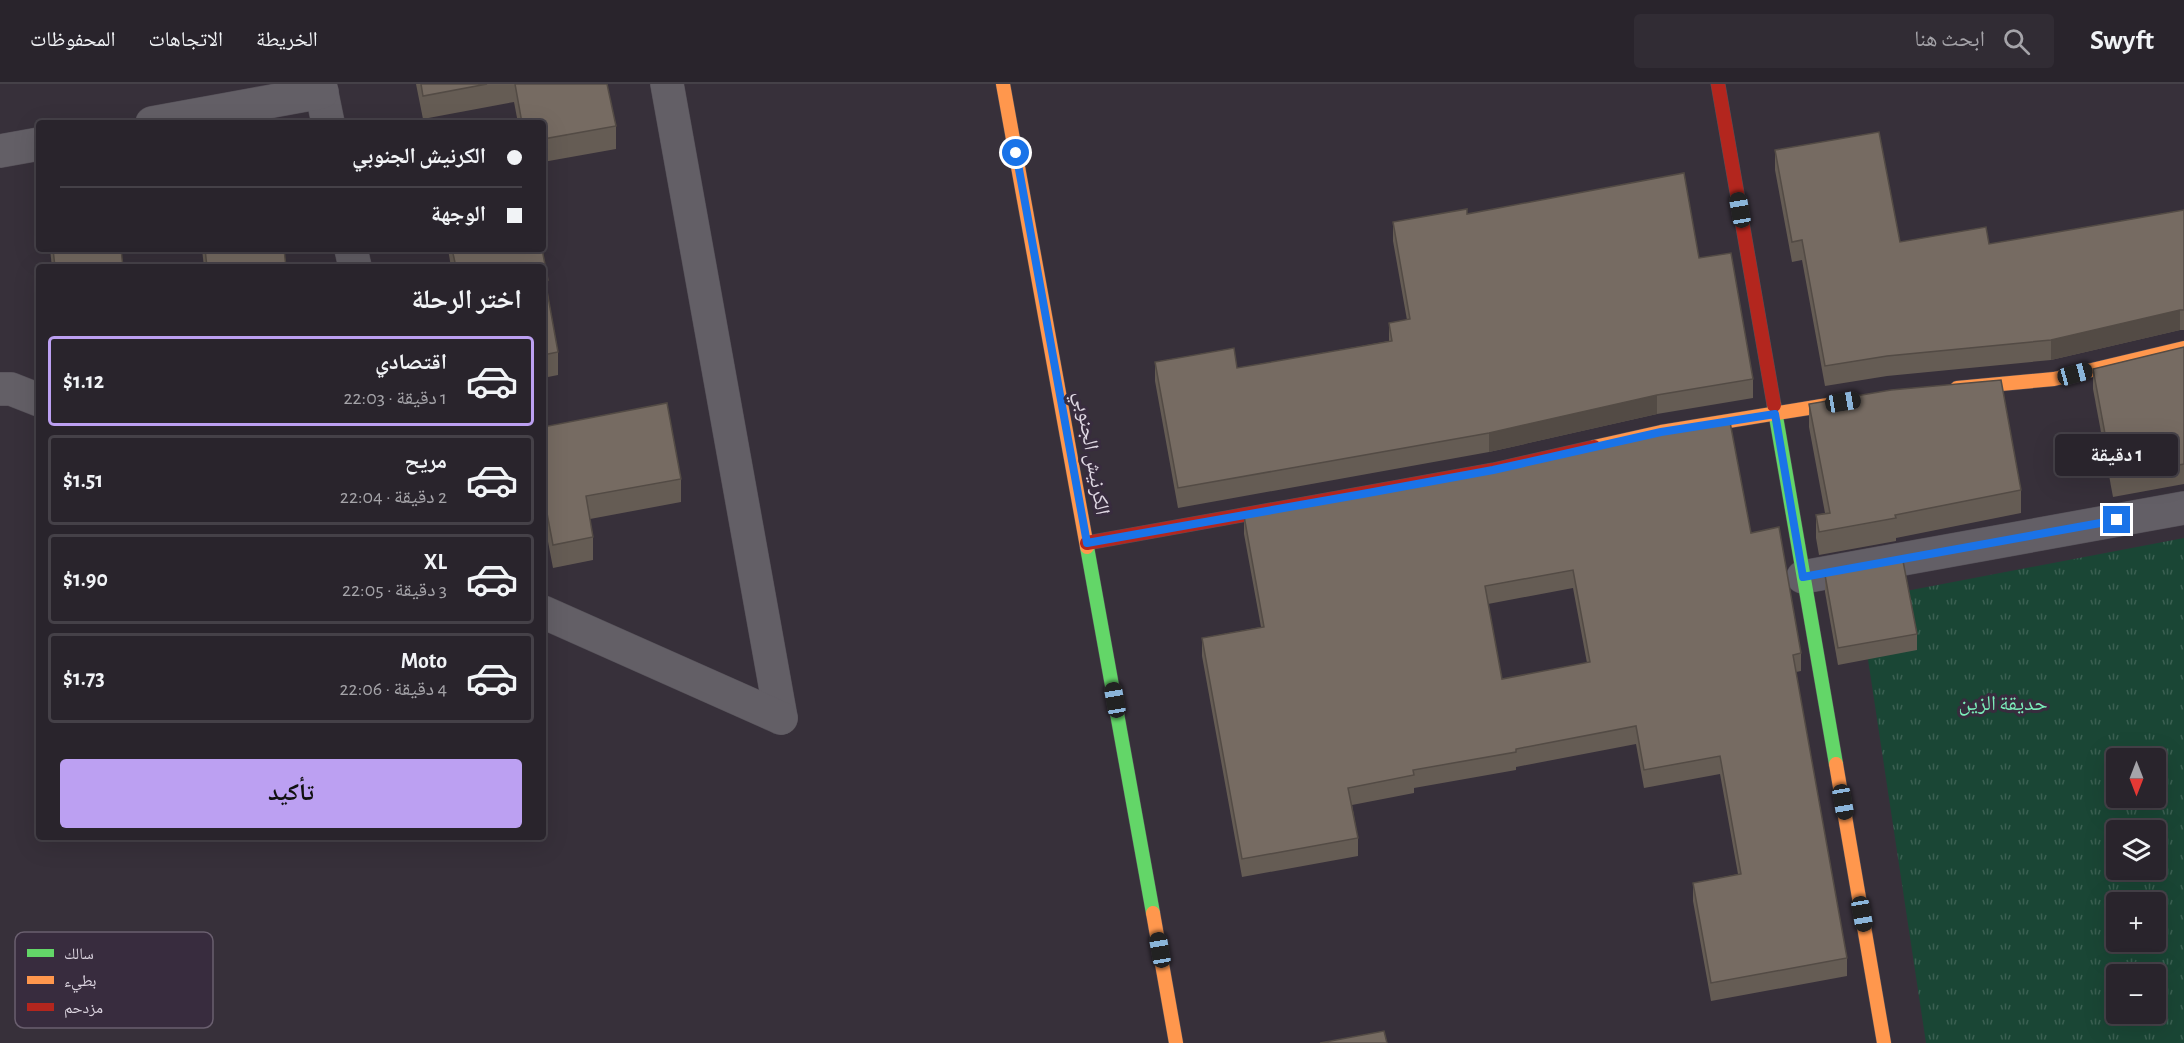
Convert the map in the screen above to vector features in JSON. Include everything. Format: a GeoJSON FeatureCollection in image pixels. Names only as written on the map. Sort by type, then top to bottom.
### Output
{"type":"FeatureCollection","features":[{"type":"Feature","properties":{"kind":"street"},"geometry":{"type":"LineString","coordinates":[[546,613],[781,718],[667,84]]}},
{"type":"Feature","properties":{"kind":"street","name":"الكرنيش الجنوبي"},"geometry":{"type":"LineString","coordinates":[[1003,84],[1176,1043]]}},
{"type":"Feature","properties":{"kind":"street"},"geometry":{"type":"LineString","coordinates":[[1719,84],[1884,1043]]}},
{"type":"Feature","properties":{"kind":"street"},"geometry":{"type":"LineString","coordinates":[[174,120],[323,100]]}},
{"type":"Feature","properties":{"kind":"street"},"geometry":{"type":"LineString","coordinates":[[0,151],[36,145]]}},
{"type":"Feature","properties":{"kind":"street"},"geometry":{"type":"LineString","coordinates":[[1948,389],[2054,379],[2184,348]]}},
{"type":"Feature","properties":{"kind":"street"},"geometry":{"type":"LineString","coordinates":[[0,389],[11,388],[36,399]]}},
{"type":"Feature","properties":{"kind":"street"},"geometry":{"type":"LineString","coordinates":[[1087,543],[1493,470],[1661,432],[1866,398]]}},
{"type":"Feature","properties":{"kind":"street"},"geometry":{"type":"LineString","coordinates":[[1803,577],[2184,508]]}},
{"type":"Feature","properties":{"kind":"green space","name":"حديقة الزين"},"geometry":{"type":"Polygon","coordinates":[[[2184,538],[2184,1043],[1926,1043],[1859,600],[2184,538]]]}},
{"type":"Feature","properties":{"kind":"building"},"geometry":{"type":"Polygon","coordinates":[[[421,84],[487,84],[423,96],[421,84]]]}},
{"type":"Feature","properties":{"kind":"building"},"geometry":{"type":"Polygon","coordinates":[[[515,84],[607,84],[616,126],[546,138],[546,120],[521,120],[515,84]]]}},
{"type":"Feature","properties":{"kind":"building"},"geometry":{"type":"Polygon","coordinates":[[[1879,132],[1900,242],[1986,227],[1989,244],[2184,210],[2184,310],[2051,340],[1887,356],[1825,366],[1802,240],[1792,242],[1775,150],[1879,132]]]}},
{"type":"Feature","properties":{"kind":"building"},"geometry":{"type":"Polygon","coordinates":[[[1684,173],[1699,258],[1731,253],[1753,379],[1657,395],[1489,433],[1178,488],[1155,362],[1234,348],[1237,368],[1392,341],[1389,323],[1410,319],[1393,222],[1467,209],[1467,214],[1684,173]]]}},
{"type":"Feature","properties":{"kind":"building"},"geometry":{"type":"Polygon","coordinates":[[[53,252],[121,252],[123,264],[55,264],[53,252]]]}},
{"type":"Feature","properties":{"kind":"building"},"geometry":{"type":"Polygon","coordinates":[[[205,252],[284,252],[286,264],[207,264],[205,252]]]}},
{"type":"Feature","properties":{"kind":"building"},"geometry":{"type":"Polygon","coordinates":[[[453,252],[543,252],[545,264],[455,264],[453,252]]]}},
{"type":"Feature","properties":{"kind":"building"},"geometry":{"type":"Polygon","coordinates":[[[546,286],[558,352],[546,354],[546,286]]]}},
{"type":"Feature","properties":{"kind":"building"},"geometry":{"type":"Polygon","coordinates":[[[2184,347],[2184,464],[2113,477],[2093,369],[2184,347]]]}},
{"type":"Feature","properties":{"kind":"building"},"geometry":{"type":"Polygon","coordinates":[[[2001,380],[2021,490],[1895,515],[1896,518],[1819,532],[1816,515],[1830,513],[1809,404],[1891,390],[2001,380]]]}},
{"type":"Feature","properties":{"kind":"building"},"geometry":{"type":"Polygon","coordinates":[[[667,403],[681,479],[586,496],[593,537],[553,545],[546,508],[546,426],[667,403]]]}},
{"type":"Feature","properties":{"kind":"building"},"geometry":{"type":"Polygon","coordinates":[[[1730,422],[1751,533],[1779,527],[1801,653],[1793,655],[1847,958],[1711,983],[1693,883],[1741,874],[1720,756],[1644,770],[1636,726],[1516,749],[1516,752],[1413,770],[1414,775],[1348,788],[1358,838],[1242,859],[1202,638],[1264,627],[1244,516],[1496,470],[1665,432],[1730,422]],[[1573,570],[1485,586],[1502,679],[1590,662],[1573,570]]]}},
{"type":"Feature","properties":{"kind":"building"},"geometry":{"type":"Polygon","coordinates":[[[1903,561],[1917,634],[1838,648],[1825,575],[1903,561]]]}},
{"type":"Feature","properties":{"kind":"building"},"geometry":{"type":"Polygon","coordinates":[[[1384,1031],[1387,1043],[1320,1043],[1384,1031]]]}},
{"type":"Feature","properties":{"kind":"traffic: fast"},"geometry":{"type":"LineString","coordinates":[[1774,405],[1836,764]]}},
{"type":"Feature","properties":{"kind":"traffic: fast"},"geometry":{"type":"LineString","coordinates":[[1087,547],[1153,913]]}},
{"type":"Feature","properties":{"kind":"traffic: slow"},"geometry":{"type":"LineString","coordinates":[[1003,84],[1087,547]]}},
{"type":"Feature","properties":{"kind":"traffic: slow"},"geometry":{"type":"LineString","coordinates":[[1957,388],[2054,379],[2184,348]]}},
{"type":"Feature","properties":{"kind":"traffic: slow"},"geometry":{"type":"LineString","coordinates":[[1594,447],[1661,432],[1852,401]]}},
{"type":"Feature","properties":{"kind":"traffic: slow"},"geometry":{"type":"LineString","coordinates":[[1836,764],[1884,1043]]}},
{"type":"Feature","properties":{"kind":"traffic: slow"},"geometry":{"type":"LineString","coordinates":[[1153,913],[1176,1043]]}},
{"type":"Feature","properties":{"kind":"traffic: jam"},"geometry":{"type":"LineString","coordinates":[[1718,84],[1774,405]]}},
{"type":"Feature","properties":{"kind":"traffic: jam"},"geometry":{"type":"LineString","coordinates":[[1087,543],[1493,470],[1594,447]]}},
{"type":"Feature","properties":{"kind":"route"},"geometry":{"type":"LineString","coordinates":[[1016,153],[1087,543],[1493,470],[1661,432],[1775,414],[1803,577],[2117,520]]}}]}
